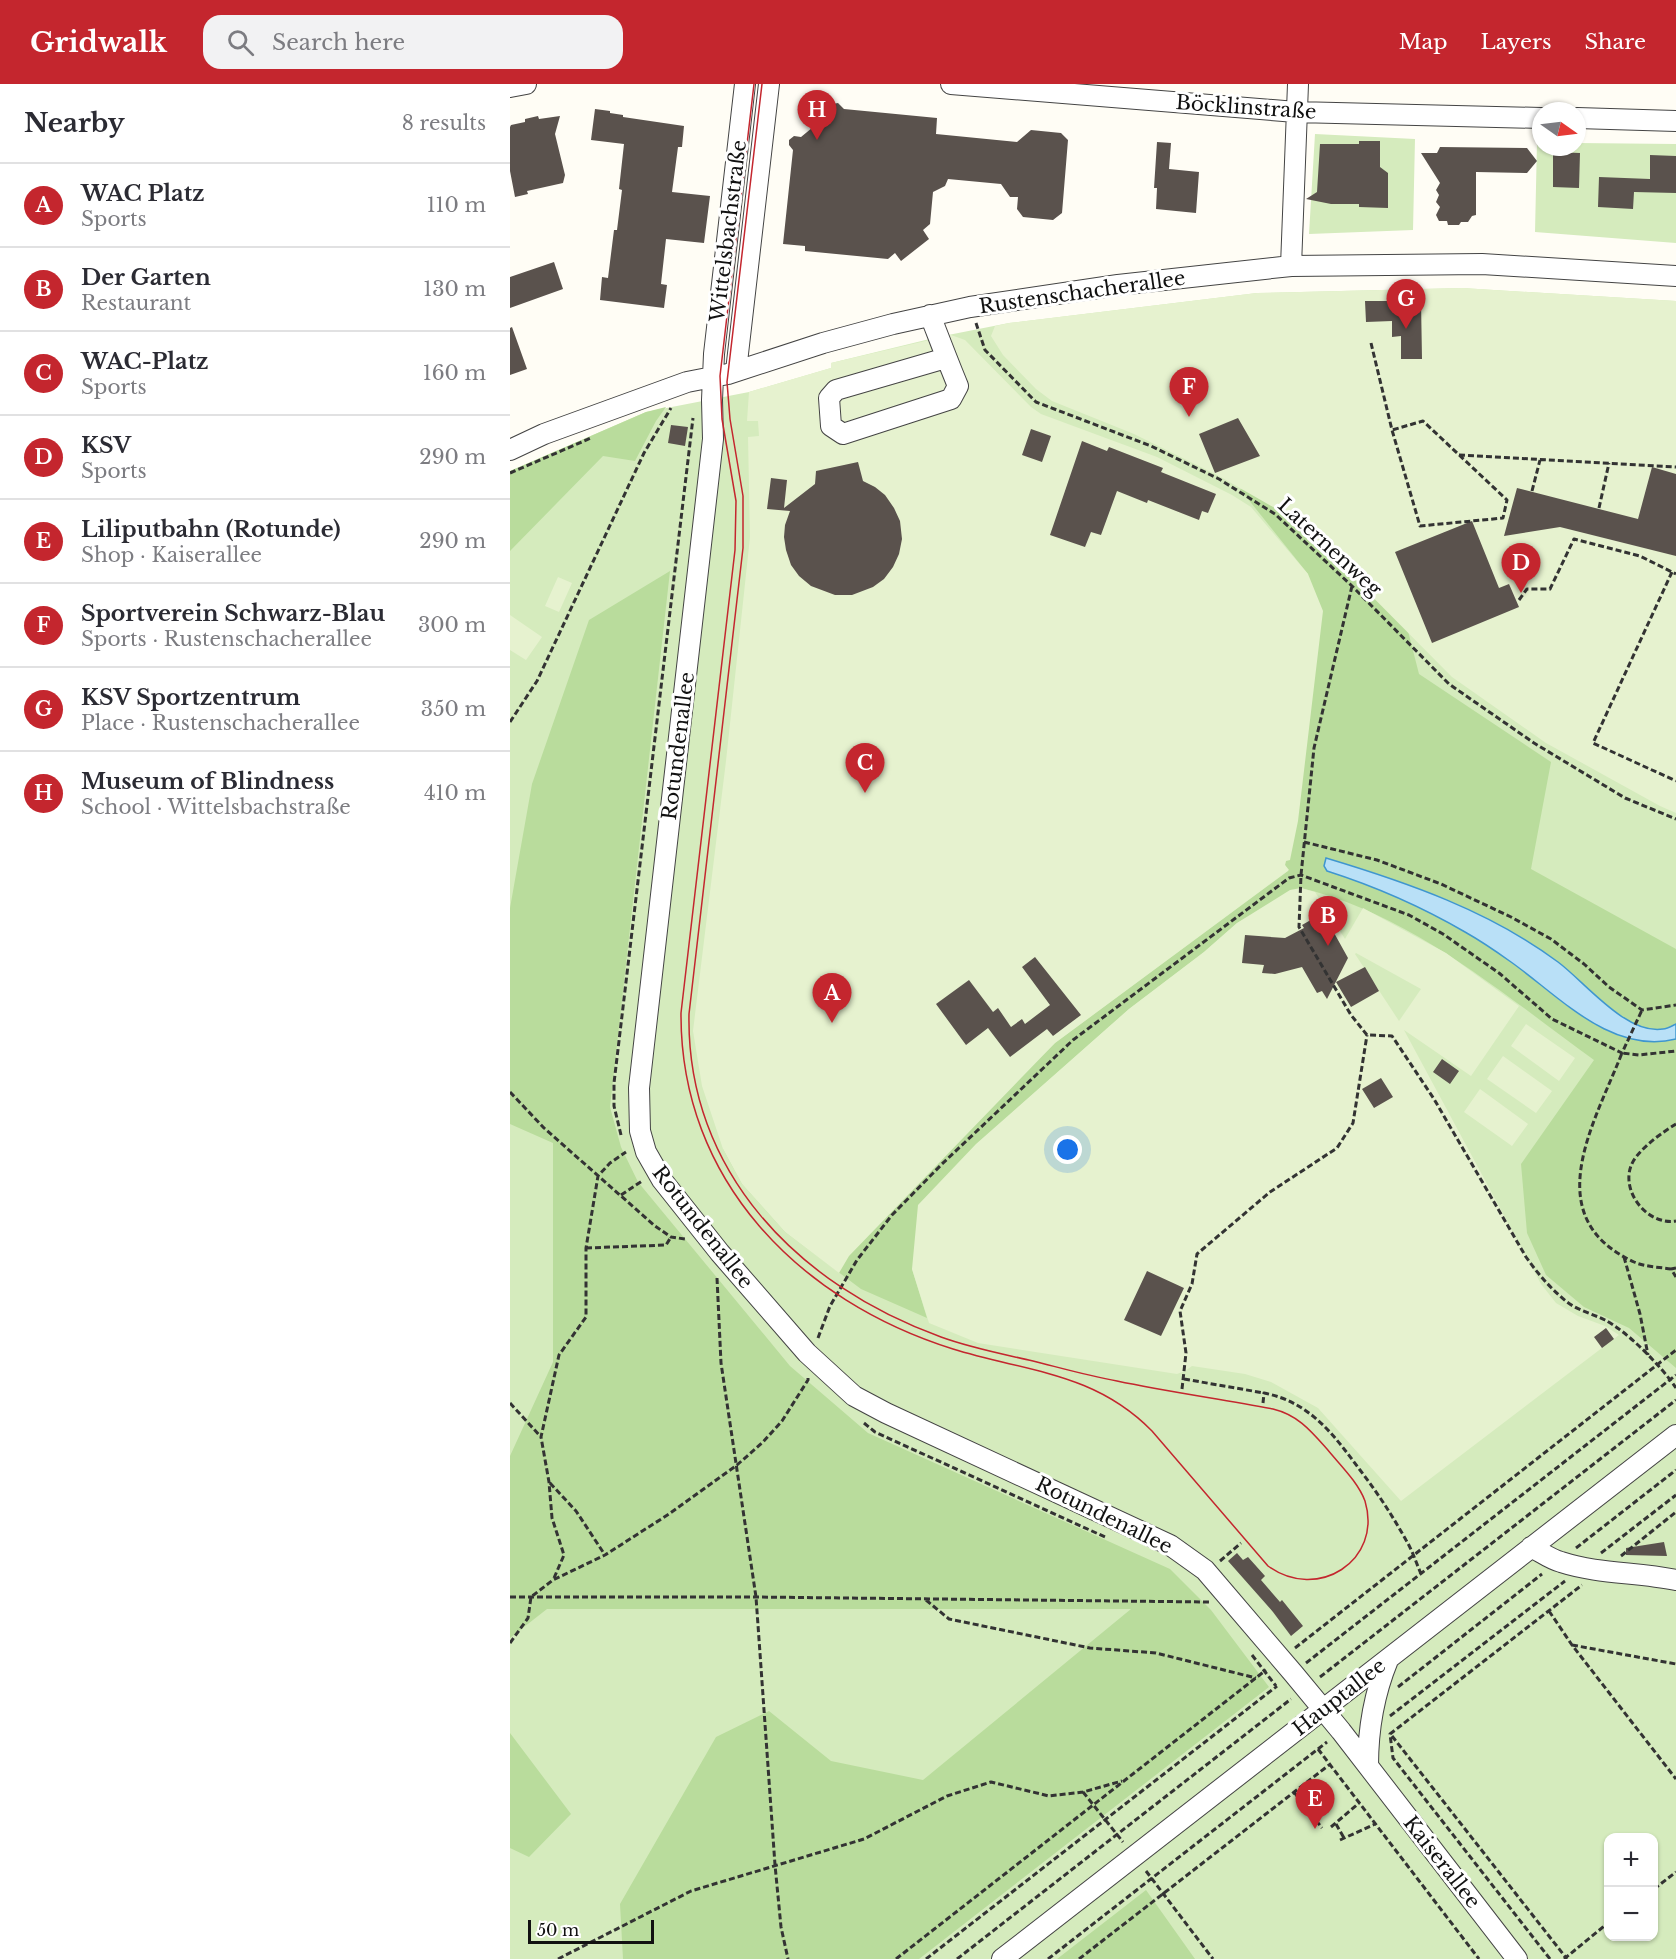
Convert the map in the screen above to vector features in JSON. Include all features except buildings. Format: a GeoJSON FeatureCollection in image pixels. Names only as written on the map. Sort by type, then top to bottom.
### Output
{"type":"FeatureCollection","features":[{"type":"Feature","properties":{"kind":"street"},"geometry":{"type":"LineString","coordinates":[[510,87],[526,84]]}},
{"type":"Feature","properties":{"kind":"street","name":"Wittelsbachstraße"},"geometry":{"type":"LineString","coordinates":[[705,379],[745,84]]}},
{"type":"Feature","properties":{"kind":"street","name":"Wittelsbachstraße"},"geometry":{"type":"LineString","coordinates":[[736,371],[769,84]]}},
{"type":"Feature","properties":{"kind":"street","name":"Böcklinstraße"},"geometry":{"type":"LineString","coordinates":[[951,84],[1016,87],[1296,112],[1532,118]]}},
{"type":"Feature","properties":{"kind":"street"},"geometry":{"type":"LineString","coordinates":[[1291,266],[1298,84]]}},
{"type":"Feature","properties":{"kind":"street"},"geometry":{"type":"LineString","coordinates":[[1586,118],[1676,121]]}},
{"type":"Feature","properties":{"kind":"street","name":"Rustenschacherallee"},"geometry":{"type":"LineString","coordinates":[[510,450],[544,434],[687,382],[736,371],[823,343],[930,315],[1118,285],[1291,266],[1482,264],[1676,276]]}},
{"type":"Feature","properties":{"kind":"street"},"geometry":{"type":"LineString","coordinates":[[930,315],[958,386],[951,399],[843,434],[831,426],[829,398],[836,390],[946,358]]}},
{"type":"Feature","properties":{"kind":"street","name":"Rotundenallee"},"geometry":{"type":"LineString","coordinates":[[705,379],[713,439],[639,1088],[640,1131],[646,1152],[662,1180],[804,1362],[854,1396],[886,1413],[1170,1545],[1205,1570],[1323,1709]]}},
{"type":"Feature","properties":{"kind":"street","name":"Hauptallee"},"geometry":{"type":"LineString","coordinates":[[1002,1959],[1676,1435]]}},
{"type":"Feature","properties":{"kind":"street"},"geometry":{"type":"LineString","coordinates":[[1531,1547],[1559,1561],[1592,1569],[1648,1574],[1676,1581]]}},
{"type":"Feature","properties":{"kind":"street"},"geometry":{"type":"LineString","coordinates":[[1368,1766],[1368,1738],[1382,1707],[1380,1680],[1389,1658]]}},
{"type":"Feature","properties":{"kind":"street","name":"Kaiserallee"},"geometry":{"type":"LineString","coordinates":[[1323,1709],[1517,1959]]}},
{"type":"Feature","properties":{"kind":"path","name":"Laternenweg"},"geometry":{"type":"LineString","coordinates":[[970,308],[985,350],[1035,402],[1151,446],[1219,479],[1275,514],[1352,586],[1449,684],[1534,743],[1625,798],[1676,819]]}},
{"type":"Feature","properties":{"kind":"path"},"geometry":{"type":"LineString","coordinates":[[1371,343],[1392,430],[1420,526],[1503,518],[1507,500],[1423,421],[1392,430]]}},
{"type":"Feature","properties":{"kind":"path"},"geometry":{"type":"LineString","coordinates":[[623,1140],[614,1106],[614,1083],[705,379]]}},
{"type":"Feature","properties":{"kind":"path"},"geometry":{"type":"LineString","coordinates":[[510,722],[537,681],[644,453],[674,405]]}},
{"type":"Feature","properties":{"kind":"path"},"geometry":{"type":"LineString","coordinates":[[659,414],[668,412]]}},
{"type":"Feature","properties":{"kind":"path"},"geometry":{"type":"LineString","coordinates":[[510,473],[597,435]]}},
{"type":"Feature","properties":{"kind":"path"},"geometry":{"type":"LineString","coordinates":[[1458,455],[1676,466]]}},
{"type":"Feature","properties":{"kind":"path"},"geometry":{"type":"LineString","coordinates":[[1532,491],[1540,460]]}},
{"type":"Feature","properties":{"kind":"path"},"geometry":{"type":"LineString","coordinates":[[1599,508],[1609,463]]}},
{"type":"Feature","properties":{"kind":"path"},"geometry":{"type":"LineString","coordinates":[[1519,600],[1527,589],[1550,590],[1574,539],[1640,556],[1674,573],[1593,743],[1676,781]]}},
{"type":"Feature","properties":{"kind":"path"},"geometry":{"type":"LineString","coordinates":[[1182,1389],[1186,1353],[1180,1311],[1192,1284],[1197,1254],[1270,1192],[1337,1148],[1353,1123],[1367,1035],[1351,1015],[1299,927],[1301,875],[1314,748],[1352,586]]}},
{"type":"Feature","properties":{"kind":"path"},"geometry":{"type":"LineString","coordinates":[[1304,842],[1377,860],[1441,884],[1511,917],[1551,939],[1609,987],[1642,1010],[1676,1005]]}},
{"type":"Feature","properties":{"kind":"path"},"geometry":{"type":"LineString","coordinates":[[510,1643],[528,1618],[531,1597],[553,1580],[605,1555],[669,1514],[737,1465],[782,1421],[808,1380],[804,1362],[817,1340],[830,1306],[857,1260],[892,1215],[942,1164],[1073,1040],[1289,878],[1301,875],[1409,915],[1443,934],[1499,974],[1552,1019],[1622,1053],[1640,1055],[1676,1051]]}},
{"type":"Feature","properties":{"kind":"path"},"geometry":{"type":"LineString","coordinates":[[1642,1010],[1584,1148],[1578,1179],[1579,1196],[1586,1218],[1604,1243],[1636,1263],[1676,1268]]}},
{"type":"Feature","properties":{"kind":"path"},"geometry":{"type":"LineString","coordinates":[[1367,1035],[1392,1036],[1434,1099],[1526,1257],[1542,1280],[1569,1303],[1606,1320],[1624,1332],[1657,1364],[1676,1388]]}},
{"type":"Feature","properties":{"kind":"path"},"geometry":{"type":"LineString","coordinates":[[510,1092],[544,1128],[655,1226],[671,1237],[685,1239]]}},
{"type":"Feature","properties":{"kind":"path"},"geometry":{"type":"LineString","coordinates":[[1676,1124],[1667,1129],[1636,1158],[1630,1170],[1634,1200],[1642,1210],[1667,1222],[1676,1221]]}},
{"type":"Feature","properties":{"kind":"path"},"geometry":{"type":"LineString","coordinates":[[553,1580],[564,1555],[552,1518],[549,1482],[540,1437],[559,1355],[586,1317],[586,1248],[598,1176],[626,1152],[631,1161]]}},
{"type":"Feature","properties":{"kind":"path"},"geometry":{"type":"LineString","coordinates":[[621,1195],[642,1181],[648,1189]]}},
{"type":"Feature","properties":{"kind":"path"},"geometry":{"type":"LineString","coordinates":[[679,1230],[692,1244]]}},
{"type":"Feature","properties":{"kind":"path"},"geometry":{"type":"LineString","coordinates":[[586,1248],[666,1245],[671,1237]]}},
{"type":"Feature","properties":{"kind":"path"},"geometry":{"type":"LineString","coordinates":[[1624,1256],[1640,1314],[1648,1357]]}},
{"type":"Feature","properties":{"kind":"path"},"geometry":{"type":"LineString","coordinates":[[1671,1269],[1676,1277]]}},
{"type":"Feature","properties":{"kind":"path"},"geometry":{"type":"LineString","coordinates":[[724,1284],[717,1275],[721,1363],[756,1597],[775,1865],[781,1927],[788,1959]]}},
{"type":"Feature","properties":{"kind":"path"},"geometry":{"type":"LineString","coordinates":[[1295,1648],[1676,1350]]}},
{"type":"Feature","properties":{"kind":"path"},"geometry":{"type":"LineString","coordinates":[[804,1362],[808,1380]]}},
{"type":"Feature","properties":{"kind":"path"},"geometry":{"type":"LineString","coordinates":[[1184,1379],[1264,1394],[1290,1402],[1310,1413],[1330,1430],[1387,1506],[1408,1543],[1421,1574]]}},
{"type":"Feature","properties":{"kind":"path"},"geometry":{"type":"LineString","coordinates":[[1263,1403],[1264,1394]]}},
{"type":"Feature","properties":{"kind":"path"},"geometry":{"type":"LineString","coordinates":[[1320,1677],[1676,1400]]}},
{"type":"Feature","properties":{"kind":"path"},"geometry":{"type":"LineString","coordinates":[[510,1403],[540,1437]]}},
{"type":"Feature","properties":{"kind":"path"},"geometry":{"type":"LineString","coordinates":[[856,1417],[875,1431],[1109,1539]]}},
{"type":"Feature","properties":{"kind":"path"},"geometry":{"type":"LineString","coordinates":[[1676,1470],[1559,1561],[1382,1707],[1387,1719],[1592,1569],[1676,1512]]}},
{"type":"Feature","properties":{"kind":"path"},"geometry":{"type":"LineString","coordinates":[[549,1482],[576,1511],[605,1555]]}},
{"type":"Feature","properties":{"kind":"path"},"geometry":{"type":"LineString","coordinates":[[1390,1734],[1549,1611],[1592,1569],[1676,1495]]}},
{"type":"Feature","properties":{"kind":"path"},"geometry":{"type":"LineString","coordinates":[[1205,1570],[1227,1556],[1241,1543]]}},
{"type":"Feature","properties":{"kind":"path"},"geometry":{"type":"LineString","coordinates":[[510,1598],[756,1597],[1211,1602],[1203,1595]]}},
{"type":"Feature","properties":{"kind":"path"},"geometry":{"type":"LineString","coordinates":[[924,1599],[949,1619],[1090,1648],[1156,1653],[1256,1678]]}},
{"type":"Feature","properties":{"kind":"path"},"geometry":{"type":"LineString","coordinates":[[1549,1611],[1572,1645],[1676,1779]]}},
{"type":"Feature","properties":{"kind":"path"},"geometry":{"type":"LineString","coordinates":[[1572,1645],[1676,1664]]}},
{"type":"Feature","properties":{"kind":"path"},"geometry":{"type":"LineString","coordinates":[[1251,1654],[1276,1686]]}},
{"type":"Feature","properties":{"kind":"path"},"geometry":{"type":"LineString","coordinates":[[896,1959],[1270,1667]]}},
{"type":"Feature","properties":{"kind":"path"},"geometry":{"type":"LineString","coordinates":[[957,1959],[1292,1699]]}},
{"type":"Feature","properties":{"kind":"path"},"geometry":{"type":"LineString","coordinates":[[1389,1727],[1393,1758],[1550,1959]]}},
{"type":"Feature","properties":{"kind":"path"},"geometry":{"type":"LineString","coordinates":[[1048,1959],[1341,1731]]}},
{"type":"Feature","properties":{"kind":"path"},"geometry":{"type":"LineString","coordinates":[[1390,1734],[1565,1958],[1604,1926]]}},
{"type":"Feature","properties":{"kind":"path"},"geometry":{"type":"LineString","coordinates":[[1318,1749],[1479,1959]]}},
{"type":"Feature","properties":{"kind":"path"},"geometry":{"type":"LineString","coordinates":[[1079,1959],[1329,1765]]}},
{"type":"Feature","properties":{"kind":"path"},"geometry":{"type":"LineString","coordinates":[[558,1959],[691,1891],[864,1839],[947,1796],[991,1782],[1049,1796],[1083,1792],[1124,1781]]}},
{"type":"Feature","properties":{"kind":"path"},"geometry":{"type":"LineString","coordinates":[[1083,1792],[1213,1959]]}},
{"type":"Feature","properties":{"kind":"path"},"geometry":{"type":"LineString","coordinates":[[1294,1792],[1322,1828]]}},
{"type":"Feature","properties":{"kind":"path"},"geometry":{"type":"LineString","coordinates":[[1331,1827],[1359,1803]]}},
{"type":"Feature","properties":{"kind":"path"},"geometry":{"type":"LineString","coordinates":[[1336,1824],[1342,1839],[1375,1824]]}},
{"type":"Feature","properties":{"kind":"path"},"geometry":{"type":"LineString","coordinates":[[1656,1887],[1676,1872]]}},
{"type":"Feature","properties":{"kind":"green space"},"geometry":{"type":"Polygon","coordinates":[[[1315,134],[1415,139],[1413,230],[1309,234],[1315,134]]]}},
{"type":"Feature","properties":{"kind":"green space"},"geometry":{"type":"Polygon","coordinates":[[[1586,143],[1676,144],[1676,243],[1535,232],[1537,156],[1586,156],[1586,143]]]}},
{"type":"Feature","properties":{"kind":"green space"},"geometry":{"type":"Polygon","coordinates":[[[1462,288],[1676,301],[1676,1959],[510,1959],[510,471],[646,412],[749,392],[831,368],[831,363],[938,337],[1009,323],[1257,293],[1462,288]]]}},
{"type":"Feature","properties":{"kind":"green space"},"geometry":{"type":"Polygon","coordinates":[[[1462,288],[1676,301],[1676,813],[1546,743],[1452,677],[1322,546],[1280,511],[1219,476],[1134,434],[1052,401],[1036,389],[1003,355],[991,336],[995,326],[1009,323],[1257,293],[1462,288]]]}},
{"type":"Feature","properties":{"kind":"green space"},"geometry":{"type":"Polygon","coordinates":[[[951,335],[965,340],[1031,407],[1041,414],[1157,457],[1251,507],[1308,574],[1323,611],[1298,821],[1290,860],[1286,861],[1285,865],[1289,870],[1055,1043],[849,1256],[839,1273],[785,1232],[742,1184],[723,1149],[702,1086],[693,1031],[726,761],[750,537],[748,437],[759,436],[758,421],[747,421],[749,392],[831,368],[831,363],[951,335]]]}},
{"type":"Feature","properties":{"kind":"green space"},"geometry":{"type":"Polygon","coordinates":[[[666,407],[635,461],[603,456],[510,551],[510,471],[646,412],[666,407]]]}},
{"type":"Feature","properties":{"kind":"green space"},"geometry":{"type":"Polygon","coordinates":[[[1240,489],[1276,493],[1388,553],[1419,674],[1551,762],[1531,869],[1676,949],[1676,1024],[1665,1029],[1649,1029],[1621,1016],[1558,962],[1532,944],[1477,913],[1387,877],[1326,858],[1327,871],[1398,898],[1465,932],[1511,962],[1587,1020],[1608,1031],[1630,1039],[1652,1042],[1676,1039],[1676,1368],[1629,1328],[1584,1307],[1546,1275],[1527,1233],[1521,1164],[1594,1060],[1491,984],[1418,937],[1381,917],[1341,900],[1301,888],[1237,923],[1204,952],[1129,1009],[977,1144],[912,1269],[927,1318],[861,1289],[785,1232],[742,1184],[723,1149],[990,1106],[1055,1043],[1288,871],[1285,865],[1308,574],[1240,489]]]}},
{"type":"Feature","properties":{"kind":"green space"},"geometry":{"type":"Polygon","coordinates":[[[670,571],[610,1107],[621,1147],[638,1182],[790,1366],[868,1433],[1170,1569],[1211,1610],[1269,1687],[919,1959],[623,1959],[620,1904],[716,1737],[769,1711],[831,1761],[923,1780],[1131,1609],[547,1609],[510,1638],[510,1456],[553,1362],[553,1143],[510,1124],[510,908],[532,784],[589,620],[670,571]]]}},
{"type":"Feature","properties":{"kind":"green space"},"geometry":{"type":"Polygon","coordinates":[[[558,577],[572,583],[559,612],[545,606],[558,577]]]}},
{"type":"Feature","properties":{"kind":"green space"},"geometry":{"type":"Polygon","coordinates":[[[510,615],[542,637],[526,660],[510,650],[510,615]]]}},
{"type":"Feature","properties":{"kind":"green space"},"geometry":{"type":"Polygon","coordinates":[[[1301,888],[1315,892],[1345,939],[1363,908],[1446,953],[1519,1006],[1471,1076],[1404,1030],[1541,1284],[1556,1303],[1619,1335],[1401,1501],[1318,1408],[1271,1382],[1245,1374],[1192,1366],[1177,1374],[978,1343],[929,1323],[912,1269],[918,1205],[976,1144],[1129,1009],[1204,952],[1237,923],[1290,890],[1301,888]],[[1356,953],[1355,954],[1399,1021],[1421,989],[1356,953]]]}},
{"type":"Feature","properties":{"kind":"green space"},"geometry":{"type":"Polygon","coordinates":[[[1526,1024],[1575,1058],[1559,1081],[1511,1046],[1526,1024]]]}},
{"type":"Feature","properties":{"kind":"green space"},"geometry":{"type":"Polygon","coordinates":[[[1503,1056],[1552,1091],[1536,1113],[1487,1079],[1503,1056]]]}},
{"type":"Feature","properties":{"kind":"green space"},"geometry":{"type":"Polygon","coordinates":[[[1480,1089],[1528,1124],[1512,1146],[1464,1112],[1480,1089]]]}},
{"type":"Feature","properties":{"kind":"green space"},"geometry":{"type":"Polygon","coordinates":[[[510,1733],[571,1814],[529,1857],[510,1848],[510,1733]]]}},
{"type":"Feature","properties":{"kind":"green space"},"geometry":{"type":"Polygon","coordinates":[[[1146,1890],[1195,1959],[1057,1959],[1146,1890]]]}},
{"type":"Feature","properties":{"kind":"water"},"geometry":{"type":"Polygon","coordinates":[[[1326,858],[1417,888],[1476,913],[1532,944],[1558,962],[1607,1005],[1635,1024],[1649,1029],[1663,1029],[1676,1024],[1676,1039],[1652,1042],[1608,1031],[1567,1006],[1511,962],[1465,932],[1398,898],[1327,871],[1324,866],[1326,858]]]}},
{"type":"Feature","properties":{"kind":"tram line"},"geometry":{"type":"LineString","coordinates":[[754,84],[720,376],[722,419],[736,501],[735,550],[681,1013],[686,1074],[702,1130],[726,1180],[759,1226],[799,1266],[846,1300],[897,1328],[953,1349],[1058,1376],[1107,1397],[1130,1411],[1152,1431],[1268,1566],[1287,1576],[1306,1579],[1325,1577],[1342,1570],[1355,1557],[1364,1542],[1368,1522],[1365,1501],[1348,1474],[1303,1424],[1290,1415],[1273,1409],[1106,1379],[975,1348],[941,1337],[889,1315],[841,1287],[798,1254],[761,1216],[730,1172],[707,1124],[693,1071],[689,1014],[743,548],[743,496],[730,419],[727,382],[762,84]]}},
{"type":"Feature","properties":{"kind":"place","name":"Museum of Blindness"},"geometry":{"type":"Point","coordinates":[817,140]}},
{"type":"Feature","properties":{"kind":"place","name":"KSV Sportzentrum"},"geometry":{"type":"Point","coordinates":[1406,329]}},
{"type":"Feature","properties":{"kind":"place","name":"Sportverein Schwarz-Blau"},"geometry":{"type":"Point","coordinates":[1189,417]}},
{"type":"Feature","properties":{"kind":"place","name":"KSV"},"geometry":{"type":"Point","coordinates":[1521,593]}},
{"type":"Feature","properties":{"kind":"place","name":"WAC-Platz"},"geometry":{"type":"Point","coordinates":[865,793]}},
{"type":"Feature","properties":{"kind":"place","name":"Der Garten"},"geometry":{"type":"Point","coordinates":[1328,946]}},
{"type":"Feature","properties":{"kind":"place","name":"WAC Platz"},"geometry":{"type":"Point","coordinates":[832,1023]}},
{"type":"Feature","properties":{"kind":"place","name":"Liliputbahn (Rotunde)"},"geometry":{"type":"Point","coordinates":[1315,1829]}}]}
